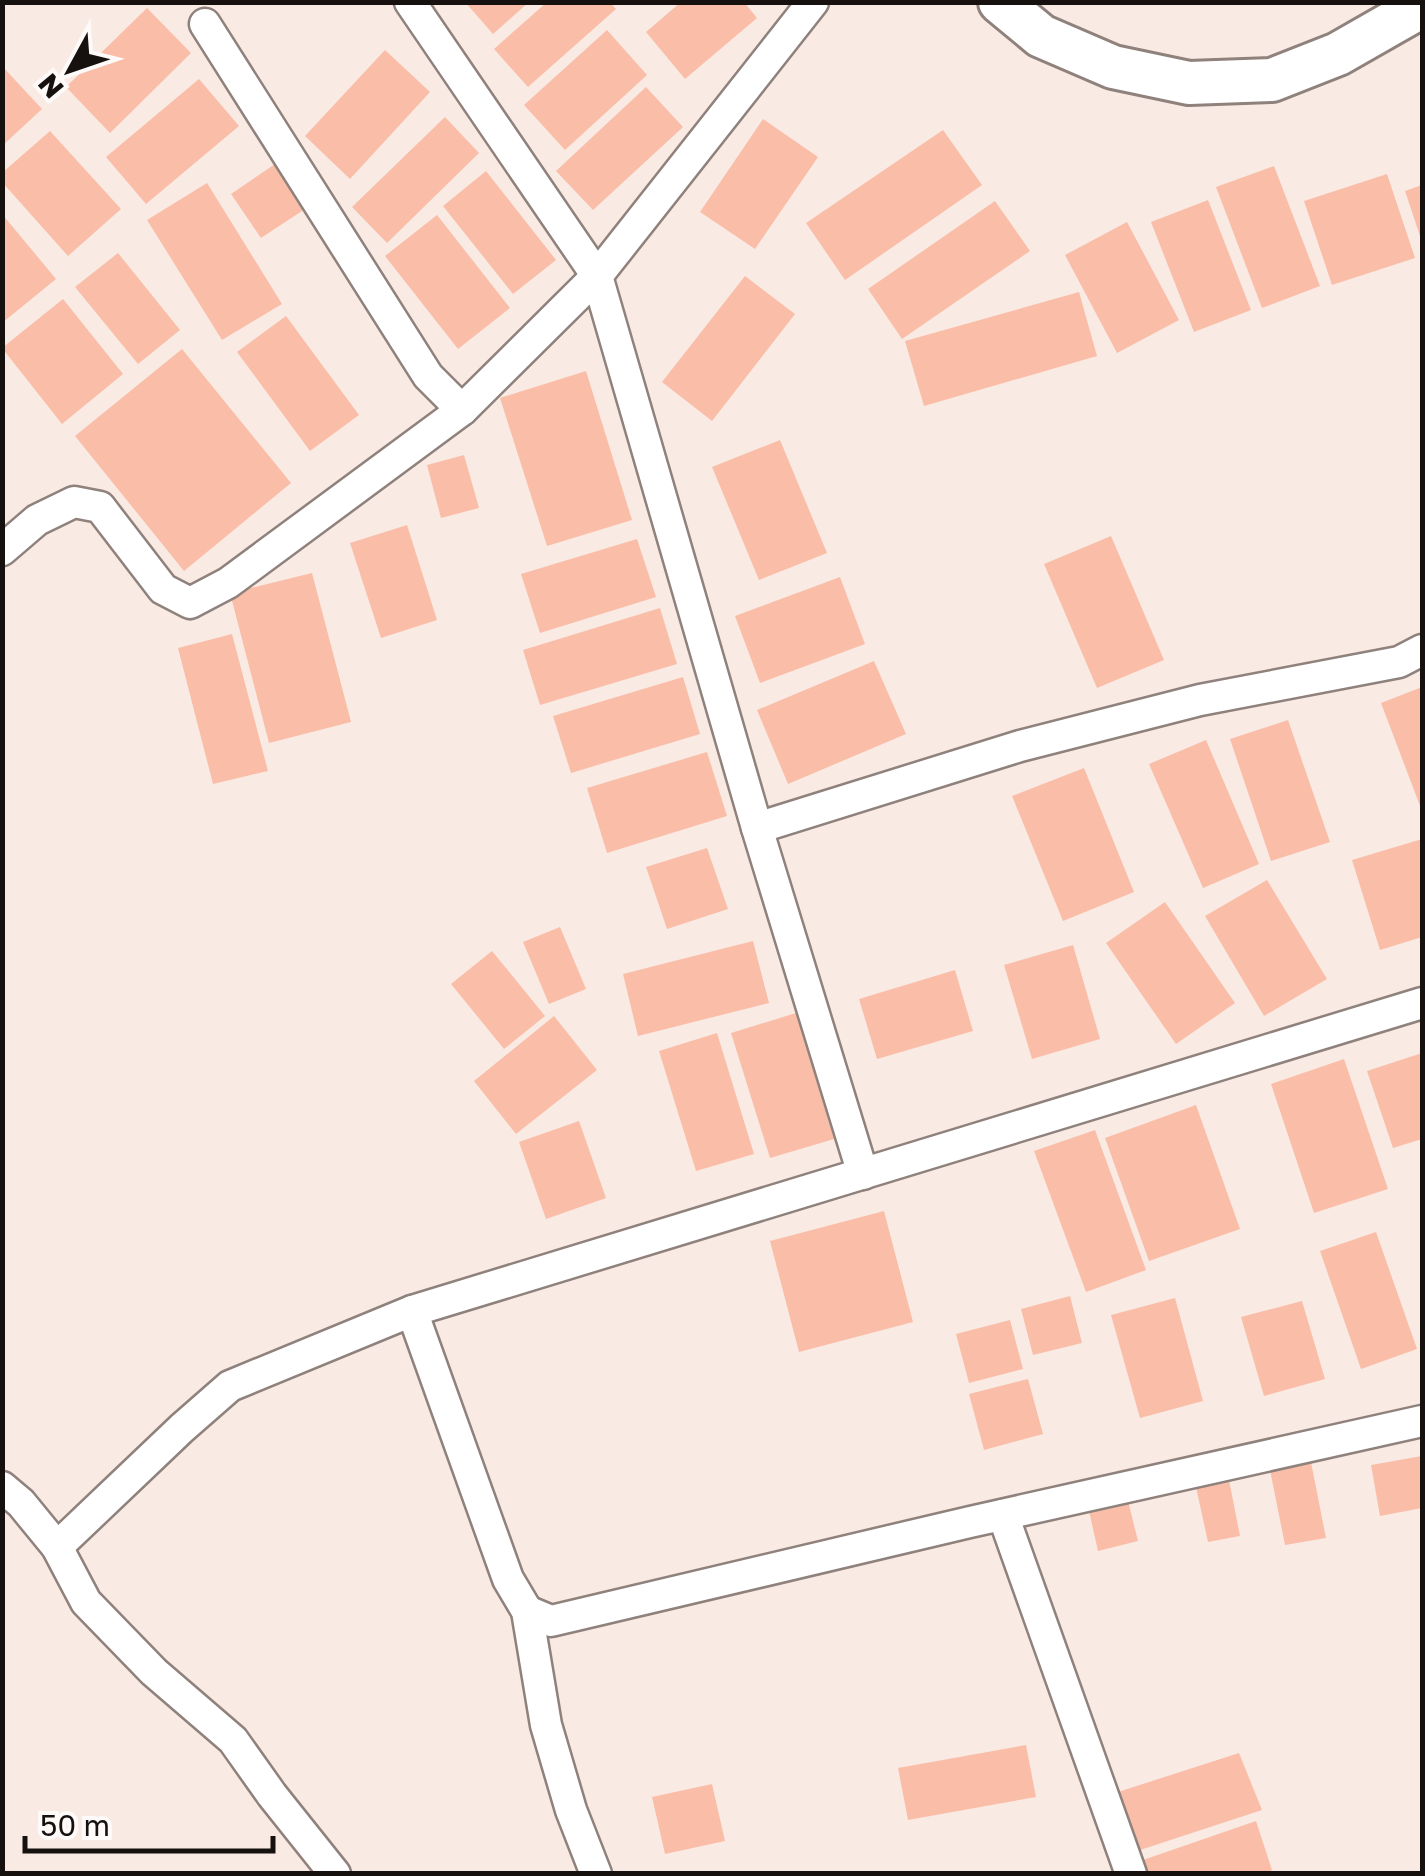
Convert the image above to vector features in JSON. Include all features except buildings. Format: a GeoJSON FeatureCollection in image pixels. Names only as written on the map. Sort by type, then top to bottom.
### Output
{"type":"FeatureCollection","features":[{"type":"Feature","properties":{"kind":"street"},"geometry":{"type":"LineString","coordinates":[[410,2],[597,276],[757,828],[863,1174]]}},
{"type":"Feature","properties":{"kind":"street"},"geometry":{"type":"LineString","coordinates":[[2,550],[37,520],[74,502],[100,507],[163,588],[190,603],[228,583],[462,410],[597,276],[813,2]]}},
{"type":"Feature","properties":{"kind":"street"},"geometry":{"type":"LineString","coordinates":[[1000,2],[1040,36],[1113,67],[1189,83],[1272,80],[1338,54],[1417,8]]}},
{"type":"Feature","properties":{"kind":"street"},"geometry":{"type":"LineString","coordinates":[[205,24],[428,376],[462,410]]}},
{"type":"Feature","properties":{"kind":"street"},"geometry":{"type":"LineString","coordinates":[[757,828],[1020,746],[1200,700],[1399,662],[1422,650]]}},
{"type":"Feature","properties":{"kind":"street"},"geometry":{"type":"LineString","coordinates":[[57,1547],[230,1386],[412,1311],[1422,1003]]}},
{"type":"Feature","properties":{"kind":"street"},"geometry":{"type":"LineString","coordinates":[[412,1311],[508,1578],[527,1611],[546,1725],[571,1810],[596,1874]]}},
{"type":"Feature","properties":{"kind":"street"},"geometry":{"type":"LineString","coordinates":[[527,1611],[551,1621],[1422,1421]]}},
{"type":"Feature","properties":{"kind":"street"},"geometry":{"type":"LineString","coordinates":[[2,1486],[22,1503],[57,1547],[86,1602],[154,1672],[234,1740],[335,1874]]}},
{"type":"Feature","properties":{"kind":"street"},"geometry":{"type":"LineString","coordinates":[[1002,1515],[1130,1874]]}}]}
